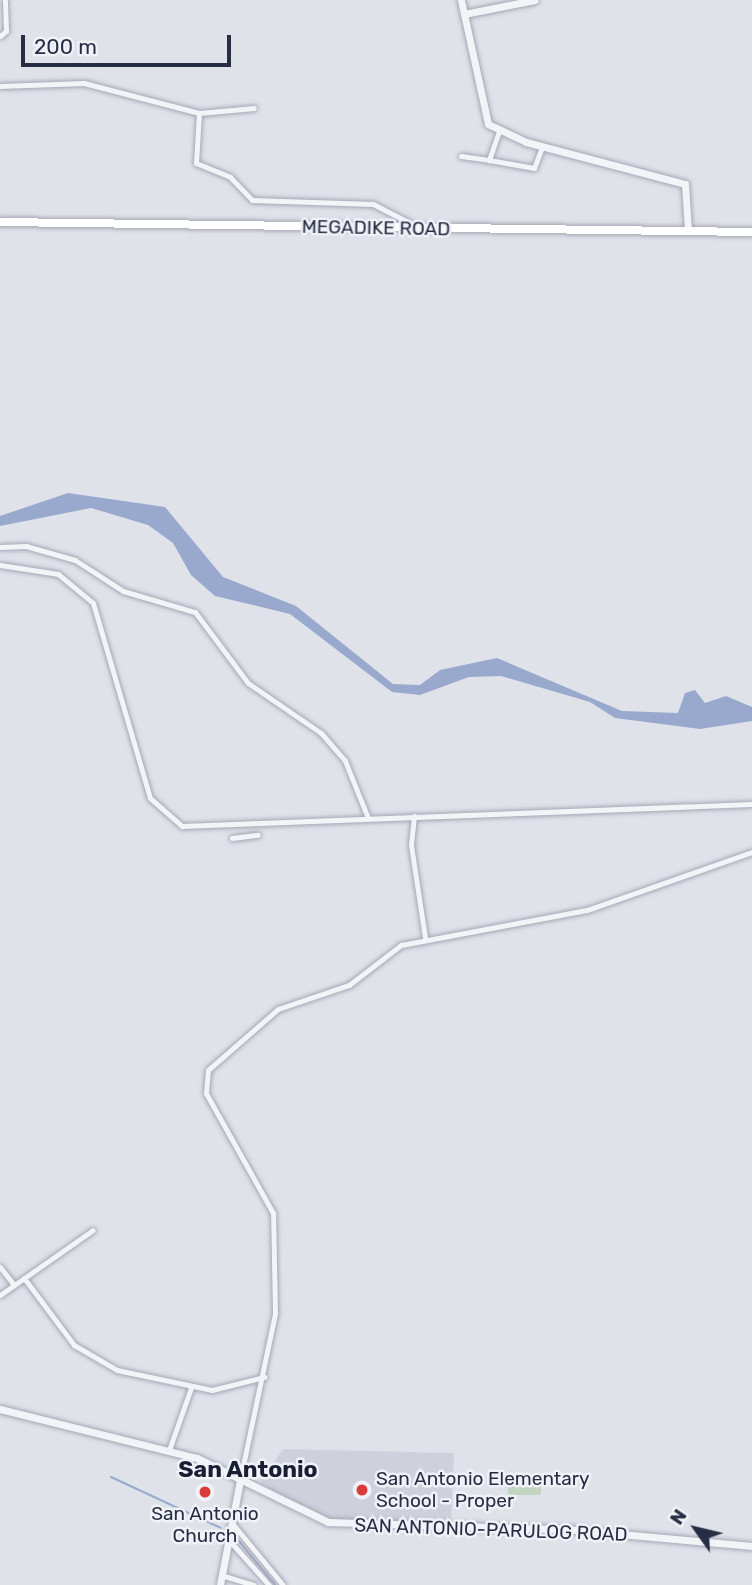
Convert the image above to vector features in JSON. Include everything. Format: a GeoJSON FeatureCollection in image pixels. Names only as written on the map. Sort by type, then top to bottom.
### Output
{"type":"FeatureCollection","features":[{"type":"Feature","properties":{"kind":"main road","name":"MEGADIKE ROAD"},"geometry":{"type":"LineString","coordinates":[[0,222],[752,232]]}},
{"type":"Feature","properties":{"kind":"street"},"geometry":{"type":"LineString","coordinates":[[0,36],[6,31],[5,0]]}},
{"type":"Feature","properties":{"kind":"street"},"geometry":{"type":"LineString","coordinates":[[461,0],[481,112],[499,131],[542,146],[685,184],[688,231]]}},
{"type":"Feature","properties":{"kind":"street"},"geometry":{"type":"LineString","coordinates":[[464,14],[535,0]]}},
{"type":"Feature","properties":{"kind":"street"},"geometry":{"type":"LineString","coordinates":[[0,86],[84,83],[199,113],[254,107]]}},
{"type":"Feature","properties":{"kind":"street"},"geometry":{"type":"LineString","coordinates":[[199,113],[195,163],[230,177],[252,200],[373,204],[418,228]]}},
{"type":"Feature","properties":{"kind":"street"},"geometry":{"type":"LineString","coordinates":[[489,160],[499,131]]}},
{"type":"Feature","properties":{"kind":"street"},"geometry":{"type":"LineString","coordinates":[[461,156],[534,168],[542,146]]}},
{"type":"Feature","properties":{"kind":"street"},"geometry":{"type":"LineString","coordinates":[[0,547],[26,546],[75,560],[123,592],[195,612],[248,682],[321,733],[345,761],[368,818]]}},
{"type":"Feature","properties":{"kind":"street"},"geometry":{"type":"LineString","coordinates":[[0,565],[58,574],[93,603],[150,798],[170,821],[267,824],[752,804]]}},
{"type":"Feature","properties":{"kind":"street"},"geometry":{"type":"LineString","coordinates":[[414,816],[411,845],[425,938]]}},
{"type":"Feature","properties":{"kind":"street"},"geometry":{"type":"LineString","coordinates":[[232,838],[258,835]]}},
{"type":"Feature","properties":{"kind":"street"},"geometry":{"type":"LineString","coordinates":[[220,1585],[275,1313],[273,1213],[206,1093],[204,1076],[278,1009],[349,985],[388,951],[425,938],[458,938],[587,910],[752,852]]}},
{"type":"Feature","properties":{"kind":"street"},"geometry":{"type":"LineString","coordinates":[[0,1295],[93,1230]]}},
{"type":"Feature","properties":{"kind":"street"},"geometry":{"type":"LineString","coordinates":[[0,1267],[14,1285]]}},
{"type":"Feature","properties":{"kind":"street"},"geometry":{"type":"LineString","coordinates":[[23,1278],[74,1345],[94,1360],[191,1388],[232,1388],[264,1377]]}},
{"type":"Feature","properties":{"kind":"street"},"geometry":{"type":"LineString","coordinates":[[169,1450],[191,1388]]}},
{"type":"Feature","properties":{"kind":"street","name":"SAN ANTONIO-PARULOG ROAD"},"geometry":{"type":"LineString","coordinates":[[0,1409],[169,1450],[241,1475],[293,1510],[328,1522],[576,1531],[752,1546]]}},
{"type":"Feature","properties":{"kind":"street"},"geometry":{"type":"LineString","coordinates":[[232,1523],[283,1585]]}},
{"type":"Feature","properties":{"kind":"street"},"geometry":{"type":"LineString","coordinates":[[228,1539],[269,1585]]}},
{"type":"Feature","properties":{"kind":"street"},"geometry":{"type":"LineString","coordinates":[[221,1575],[253,1585]]}},
{"type":"Feature","properties":{"kind":"shaded area","name":"San Antonio Elementary School - Proper"},"geometry":{"type":"Polygon","coordinates":[[[283,1449],[454,1453],[451,1522],[330,1520],[297,1508],[261,1482],[283,1449]]]}},
{"type":"Feature","properties":{"kind":"green space"},"geometry":{"type":"Polygon","coordinates":[[[508,1476],[541,1476],[541,1495],[508,1495],[508,1476]]]}},
{"type":"Feature","properties":{"kind":"water"},"geometry":{"type":"Polygon","coordinates":[[[68,493],[165,507],[223,577],[296,606],[393,684],[420,685],[440,670],[497,658],[622,711],[678,713],[685,693],[695,690],[705,703],[726,696],[752,707],[752,721],[700,729],[615,718],[590,702],[501,676],[469,677],[420,695],[392,692],[290,614],[215,596],[191,575],[173,543],[148,525],[91,508],[0,526],[0,516],[68,493]]]}},
{"type":"Feature","properties":{"kind":"waterway"},"geometry":{"type":"LineString","coordinates":[[111,1477],[221,1528]]}},
{"type":"Feature","properties":{"kind":"waterway"},"geometry":{"type":"LineString","coordinates":[[234,1535],[275,1585]]}},
{"type":"Feature","properties":{"kind":"place","name":"San Antonio Elementary School - Proper"},"geometry":{"type":"Point","coordinates":[362,1490]}},
{"type":"Feature","properties":{"kind":"place","name":"San Antonio Church"},"geometry":{"type":"Point","coordinates":[205,1492]}},
{"type":"Feature","properties":{"kind":"district","name":"San Antonio"},"geometry":{"type":"Point","coordinates":[248,1469]}}]}
